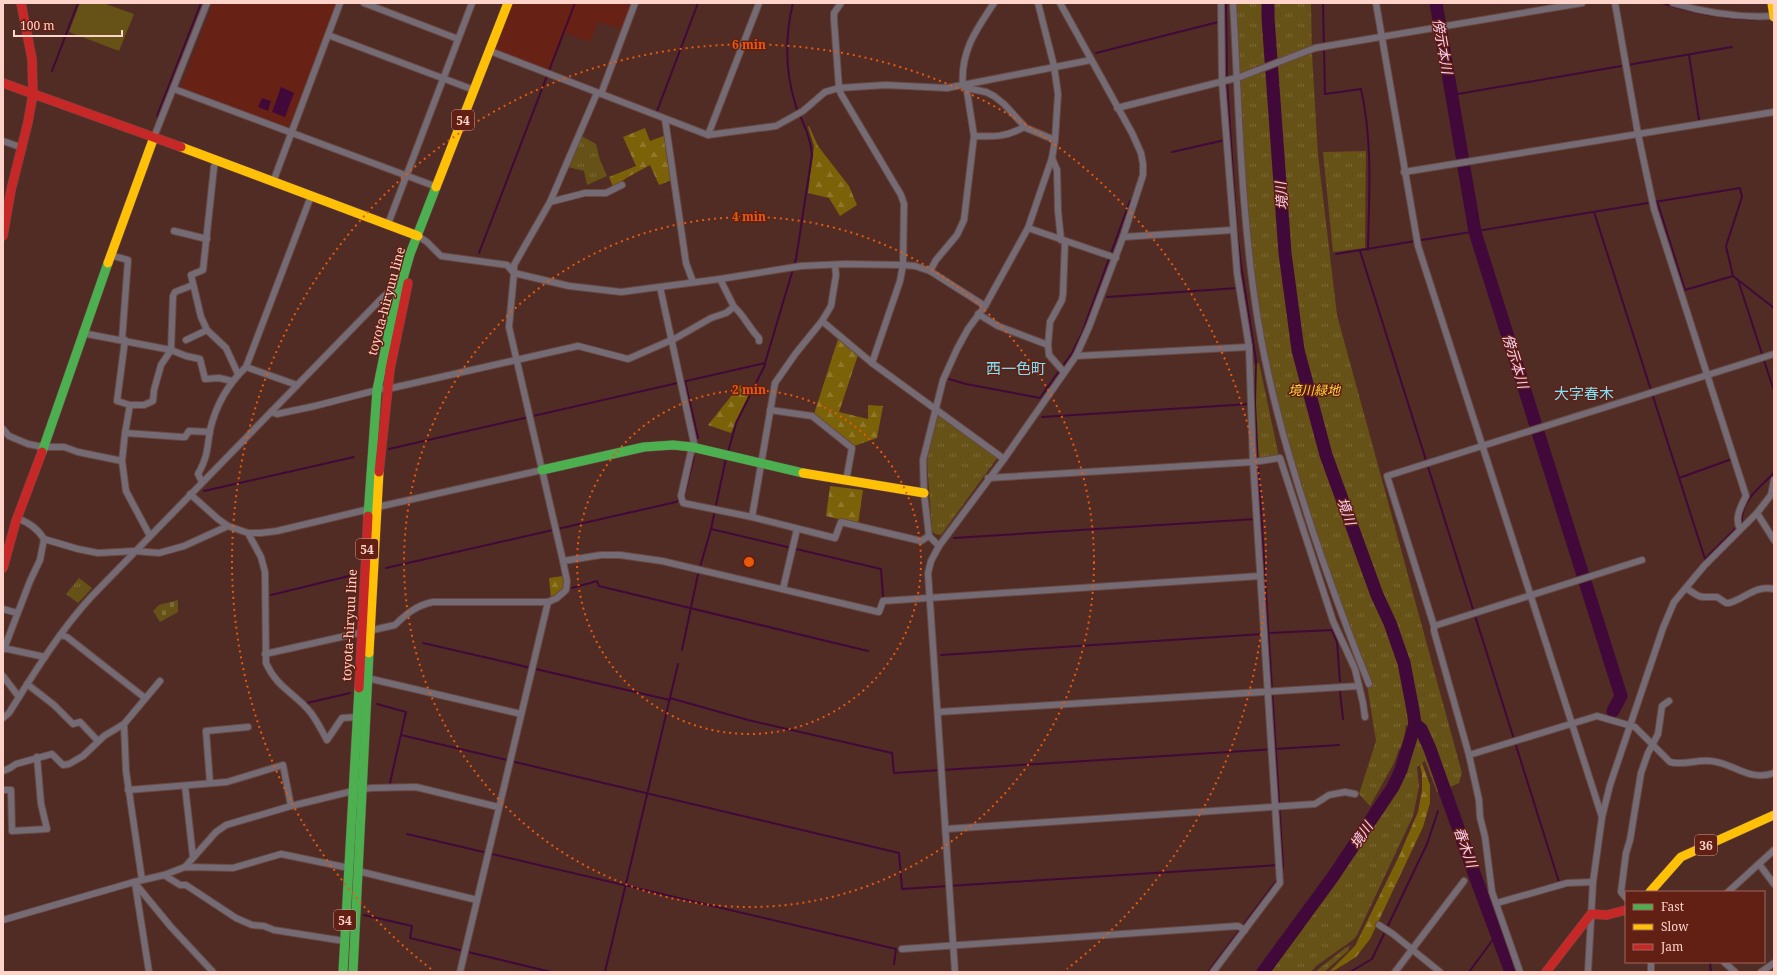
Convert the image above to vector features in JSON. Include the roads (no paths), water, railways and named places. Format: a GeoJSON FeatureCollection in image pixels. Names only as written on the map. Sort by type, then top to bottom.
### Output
{"type":"FeatureCollection","features":[{"type":"Feature","properties":{"kind":"main road"},"geometry":{"type":"LineString","coordinates":[[3,236],[12,190],[23,148],[33,94],[32,59],[21,3]]}},
{"type":"Feature","properties":{"kind":"main road","name":"toyota-hiryuu line"},"geometry":{"type":"LineString","coordinates":[[357,790],[357,718],[366,632],[373,508],[377,390],[392,317],[410,254],[508,3]]}},
{"type":"Feature","properties":{"kind":"main road"},"geometry":{"type":"LineString","coordinates":[[1772,3],[1774,16]]}},
{"type":"Feature","properties":{"kind":"main road"},"geometry":{"type":"LineString","coordinates":[[3,83],[154,137],[418,236]]}},
{"type":"Feature","properties":{"kind":"main road"},"geometry":{"type":"LineString","coordinates":[[3,568],[17,518],[44,448],[82,332],[154,137]]}},
{"type":"Feature","properties":{"kind":"main road","name":"toyota-hiryuu line"},"geometry":{"type":"LineString","coordinates":[[373,508],[386,388],[394,342],[416,255],[418,236]]}},
{"type":"Feature","properties":{"kind":"main road"},"geometry":{"type":"LineString","coordinates":[[542,470],[644,447],[673,445],[694,448],[794,472],[924,493]]}},
{"type":"Feature","properties":{"kind":"main road","name":"toyota-hiryuu line"},"geometry":{"type":"LineString","coordinates":[[353,972],[353,869],[357,790],[367,678],[366,632]]}},
{"type":"Feature","properties":{"kind":"main road","name":"36"},"geometry":{"type":"LineString","coordinates":[[1651,891],[1681,857],[1774,815]]}},
{"type":"Feature","properties":{"kind":"main road","name":"toyota-hiryuu line"},"geometry":{"type":"LineString","coordinates":[[343,972],[344,941],[353,869]]}},
{"type":"Feature","properties":{"kind":"main road"},"geometry":{"type":"LineString","coordinates":[[1546,972],[1591,914],[1607,916],[1625,912]]}},
{"type":"Feature","properties":{"kind":"street"},"geometry":{"type":"LineString","coordinates":[[154,137],[207,3]]}},
{"type":"Feature","properties":{"kind":"street"},"geometry":{"type":"LineString","coordinates":[[273,182],[340,3]]}},
{"type":"Feature","properties":{"kind":"street"},"geometry":{"type":"LineString","coordinates":[[364,3],[458,39]]}},
{"type":"Feature","properties":{"kind":"street"},"geometry":{"type":"LineString","coordinates":[[388,224],[472,3]]}},
{"type":"Feature","properties":{"kind":"street"},"geometry":{"type":"LineString","coordinates":[[265,654],[395,625],[405,615],[423,604],[433,602],[548,602],[557,598],[566,590],[567,581],[563,561],[509,327],[514,264],[550,202],[599,94],[635,3]]}},
{"type":"Feature","properties":{"kind":"street"},"geometry":{"type":"LineString","coordinates":[[708,135],[758,3]]}},
{"type":"Feature","properties":{"kind":"street"},"geometry":{"type":"LineString","coordinates":[[841,3],[834,13],[839,88],[841,94],[903,199],[904,265],[872,363]]}},
{"type":"Feature","properties":{"kind":"street"},"geometry":{"type":"LineString","coordinates":[[930,271],[936,260],[957,235],[964,220],[974,136],[962,77],[970,40],[994,3]]}},
{"type":"Feature","properties":{"kind":"street"},"geometry":{"type":"LineString","coordinates":[[939,546],[929,536],[924,493],[923,460],[943,380],[950,362],[968,329],[985,306],[1028,228],[1052,158],[1055,140],[1058,94],[1054,66],[1038,3]]}},
{"type":"Feature","properties":{"kind":"street"},"geometry":{"type":"LineString","coordinates":[[955,972],[928,573],[931,561],[939,546],[988,478],[1004,459],[1076,356],[1116,258],[1141,186],[1143,164],[1141,153],[1132,133],[1060,3]]}},
{"type":"Feature","properties":{"kind":"street"},"geometry":{"type":"LineString","coordinates":[[1213,972],[1280,883],[1253,462],[1249,347],[1236,272],[1222,82],[1221,3]]}},
{"type":"Feature","properties":{"kind":"street"},"geometry":{"type":"LineString","coordinates":[[1233,3],[1244,209],[1258,323],[1282,436],[1344,622],[1369,684]]}},
{"type":"Feature","properties":{"kind":"street"},"geometry":{"type":"LineString","coordinates":[[1376,3],[1418,246],[1570,724],[1602,817]]}},
{"type":"Feature","properties":{"kind":"street"},"geometry":{"type":"LineString","coordinates":[[1117,108],[1237,78],[1313,48],[1582,3]]}},
{"type":"Feature","properties":{"kind":"street"},"geometry":{"type":"LineString","coordinates":[[1614,3],[1638,134],[1654,209],[1746,496],[1739,509],[1737,520],[1740,529]]}},
{"type":"Feature","properties":{"kind":"street"},"geometry":{"type":"LineString","coordinates":[[1673,3],[1693,9],[1733,16],[1774,16]]}},
{"type":"Feature","properties":{"kind":"street"},"geometry":{"type":"LineString","coordinates":[[328,35],[474,90]]}},
{"type":"Feature","properties":{"kind":"street"},"geometry":{"type":"LineString","coordinates":[[490,51],[708,135],[776,126],[803,111],[826,92],[839,88],[885,85],[947,88],[965,86],[1054,66],[1091,60]]}},
{"type":"Feature","properties":{"kind":"street"},"geometry":{"type":"LineString","coordinates":[[965,86],[994,96],[1032,132],[1055,140]]}},
{"type":"Feature","properties":{"kind":"street"},"geometry":{"type":"LineString","coordinates":[[174,89],[291,131],[437,187]]}},
{"type":"Feature","properties":{"kind":"street"},"geometry":{"type":"LineString","coordinates":[[1404,172],[1774,112]]}},
{"type":"Feature","properties":{"kind":"street"},"geometry":{"type":"LineString","coordinates":[[665,119],[686,263],[693,282]]}},
{"type":"Feature","properties":{"kind":"street"},"geometry":{"type":"LineString","coordinates":[[974,136],[1005,136],[1024,126]]}},
{"type":"Feature","properties":{"kind":"street"},"geometry":{"type":"LineString","coordinates":[[3,141],[23,148]]}},
{"type":"Feature","properties":{"kind":"street"},"geometry":{"type":"LineString","coordinates":[[1052,158],[1057,170],[1058,211],[1063,241],[1063,294],[1062,300],[1050,322],[1048,344],[1049,355],[1064,372]]}},
{"type":"Feature","properties":{"kind":"street"},"geometry":{"type":"LineString","coordinates":[[216,161],[214,167],[203,270],[191,275],[201,317],[207,330],[226,348],[238,374]]}},
{"type":"Feature","properties":{"kind":"street"},"geometry":{"type":"LineString","coordinates":[[550,202],[585,193],[606,193],[622,185]]}},
{"type":"Feature","properties":{"kind":"street"},"geometry":{"type":"LineString","coordinates":[[202,482],[198,474],[207,454],[210,432],[221,399],[232,381],[246,367],[311,196]]}},
{"type":"Feature","properties":{"kind":"street"},"geometry":{"type":"LineString","coordinates":[[1028,228],[1116,258]]}},
{"type":"Feature","properties":{"kind":"street"},"geometry":{"type":"LineString","coordinates":[[1123,237],[1234,230]]}},
{"type":"Feature","properties":{"kind":"street"},"geometry":{"type":"LineString","coordinates":[[174,232],[207,238]]}},
{"type":"Feature","properties":{"kind":"street"},"geometry":{"type":"LineString","coordinates":[[418,236],[427,242],[441,256],[507,265],[514,273],[591,290],[621,292],[720,279],[801,266],[858,264],[904,265],[915,266],[930,271],[985,306]]}},
{"type":"Feature","properties":{"kind":"street"},"geometry":{"type":"LineString","coordinates":[[110,255],[128,260],[124,340],[117,401],[130,405],[144,406],[153,401],[154,390],[161,365],[171,350],[173,296],[175,292],[193,285]]}},
{"type":"Feature","properties":{"kind":"street"},"geometry":{"type":"LineString","coordinates":[[752,517],[775,383],[822,321],[831,306],[836,275],[835,265]]}},
{"type":"Feature","properties":{"kind":"street"},"geometry":{"type":"LineString","coordinates":[[720,279],[734,307],[740,312],[750,329],[759,338],[759,341]]}},
{"type":"Feature","properties":{"kind":"street"},"geometry":{"type":"LineString","coordinates":[[3,718],[9,713],[45,657],[76,613],[383,297],[402,281]]}},
{"type":"Feature","properties":{"kind":"street"},"geometry":{"type":"LineString","coordinates":[[660,287],[694,448],[681,496],[683,503],[752,517],[835,538],[841,522],[921,541],[929,536]]}},
{"type":"Feature","properties":{"kind":"street"},"geometry":{"type":"LineString","coordinates":[[271,412],[277,414],[315,406],[377,390],[392,388],[578,346],[628,359],[671,340],[711,318],[726,313],[734,307]]}},
{"type":"Feature","properties":{"kind":"street"},"geometry":{"type":"LineString","coordinates":[[978,314],[998,326],[1048,344]]}},
{"type":"Feature","properties":{"kind":"street"},"geometry":{"type":"LineString","coordinates":[[822,321],[872,363],[1004,459]]}},
{"type":"Feature","properties":{"kind":"street"},"geometry":{"type":"LineString","coordinates":[[186,340],[207,330]]}},
{"type":"Feature","properties":{"kind":"street"},"geometry":{"type":"LineString","coordinates":[[82,332],[171,350],[186,356],[200,359],[204,379],[220,378],[232,381]]}},
{"type":"Feature","properties":{"kind":"street"},"geometry":{"type":"LineString","coordinates":[[1076,356],[1249,347]]}},
{"type":"Feature","properties":{"kind":"street"},"geometry":{"type":"LineString","coordinates":[[1520,972],[1492,892],[1485,837],[1480,817],[1479,800],[1469,755],[1434,631],[1434,626],[1387,476],[1774,354]]}},
{"type":"Feature","properties":{"kind":"street"},"geometry":{"type":"LineString","coordinates":[[246,367],[298,385]]}},
{"type":"Feature","properties":{"kind":"street"},"geometry":{"type":"LineString","coordinates":[[130,405],[122,461],[126,491],[150,536]]}},
{"type":"Feature","properties":{"kind":"street"},"geometry":{"type":"LineString","coordinates":[[770,410],[812,416],[852,448],[846,481]]}},
{"type":"Feature","properties":{"kind":"street"},"geometry":{"type":"LineString","coordinates":[[3,429],[9,436],[28,444],[44,448],[64,447],[78,452],[122,461]]}},
{"type":"Feature","properties":{"kind":"street"},"geometry":{"type":"LineString","coordinates":[[125,433],[185,437],[189,432],[210,432]]}},
{"type":"Feature","properties":{"kind":"street"},"geometry":{"type":"LineString","coordinates":[[988,478],[1253,462],[1280,458],[1333,622],[1360,686],[1365,717]]}},
{"type":"Feature","properties":{"kind":"street"},"geometry":{"type":"LineString","coordinates":[[190,494],[228,526],[248,533],[277,531],[542,470]]}},
{"type":"Feature","properties":{"kind":"street"},"geometry":{"type":"LineString","coordinates":[[1588,972],[1593,882],[1602,817],[1610,785],[1663,628],[1674,602],[1704,566],[1757,513],[1771,495],[1774,480]]}},
{"type":"Feature","properties":{"kind":"street"},"geometry":{"type":"LineString","coordinates":[[1757,513],[1774,540]]}},
{"type":"Feature","properties":{"kind":"street"},"geometry":{"type":"LineString","coordinates":[[17,518],[39,530],[44,539],[40,560],[3,648],[45,657]]}},
{"type":"Feature","properties":{"kind":"street"},"geometry":{"type":"LineString","coordinates":[[44,539],[92,552],[108,553],[135,551],[150,553],[172,550],[206,538],[228,526]]}},
{"type":"Feature","properties":{"kind":"street"},"geometry":{"type":"LineString","coordinates":[[782,589],[797,529]]}},
{"type":"Feature","properties":{"kind":"street"},"geometry":{"type":"LineString","coordinates":[[248,533],[264,565],[265,654],[266,662],[275,680],[310,713],[327,740],[342,718],[357,718]]}},
{"type":"Feature","properties":{"kind":"street"},"geometry":{"type":"LineString","coordinates":[[563,561],[601,555],[620,555],[662,561],[880,612],[883,601],[1260,576]]}},
{"type":"Feature","properties":{"kind":"street"},"geometry":{"type":"LineString","coordinates":[[1434,626],[1642,560]]}},
{"type":"Feature","properties":{"kind":"street"},"geometry":{"type":"LineString","coordinates":[[1686,588],[1700,597],[1717,597],[1726,603],[1730,603],[1754,590],[1767,587],[1774,589]]}},
{"type":"Feature","properties":{"kind":"street"},"geometry":{"type":"LineString","coordinates":[[460,972],[498,807],[548,602]]}},
{"type":"Feature","properties":{"kind":"street"},"geometry":{"type":"LineString","coordinates":[[3,609],[17,613]]}},
{"type":"Feature","properties":{"kind":"street"},"geometry":{"type":"LineString","coordinates":[[61,635],[73,642],[145,698]]}},
{"type":"Feature","properties":{"kind":"street"},"geometry":{"type":"LineString","coordinates":[[3,676],[19,697]]}},
{"type":"Feature","properties":{"kind":"street"},"geometry":{"type":"LineString","coordinates":[[367,678],[521,714]]}},
{"type":"Feature","properties":{"kind":"street"},"geometry":{"type":"LineString","coordinates":[[3,771],[16,764],[52,754],[63,765],[69,764],[83,756],[99,742],[98,741],[124,724],[160,681]]}},
{"type":"Feature","properties":{"kind":"street"},"geometry":{"type":"LineString","coordinates":[[27,684],[54,705],[73,724],[80,722],[98,741]]}},
{"type":"Feature","properties":{"kind":"street"},"geometry":{"type":"LineString","coordinates":[[938,712],[1360,686]]}},
{"type":"Feature","properties":{"kind":"street"},"geometry":{"type":"LineString","coordinates":[[1625,897],[1621,892],[1622,879],[1641,773],[1658,734],[1662,706],[1668,701]]}},
{"type":"Feature","properties":{"kind":"street"},"geometry":{"type":"LineString","coordinates":[[1469,755],[1597,716],[1635,727],[1670,762],[1678,764],[1711,760],[1756,776],[1774,773]]}},
{"type":"Feature","properties":{"kind":"street"},"geometry":{"type":"LineString","coordinates":[[124,724],[124,753],[128,790],[142,880]]}},
{"type":"Feature","properties":{"kind":"street"},"geometry":{"type":"LineString","coordinates":[[210,783],[206,731],[248,727]]}},
{"type":"Feature","properties":{"kind":"street"},"geometry":{"type":"LineString","coordinates":[[3,790],[10,790],[12,831],[47,829],[41,804],[37,757]]}},
{"type":"Feature","properties":{"kind":"street"},"geometry":{"type":"LineString","coordinates":[[128,790],[238,780],[283,765],[292,806]]}},
{"type":"Feature","properties":{"kind":"street"},"geometry":{"type":"LineString","coordinates":[[185,786],[192,857]]}},
{"type":"Feature","properties":{"kind":"street"},"geometry":{"type":"LineString","coordinates":[[185,867],[192,857],[216,832],[226,825],[292,806],[357,790],[416,787],[498,807]]}},
{"type":"Feature","properties":{"kind":"street"},"geometry":{"type":"LineString","coordinates":[[946,829],[1315,804],[1329,795],[1345,792],[1355,794]]}},
{"type":"Feature","properties":{"kind":"street"},"geometry":{"type":"LineString","coordinates":[[1729,891],[1774,850]]}},
{"type":"Feature","properties":{"kind":"street"},"geometry":{"type":"LineString","coordinates":[[3,920],[134,882],[164,875],[185,867],[233,868],[281,854],[353,869],[477,900]]}},
{"type":"Feature","properties":{"kind":"street"},"geometry":{"type":"LineString","coordinates":[[1759,864],[1774,884]]}},
{"type":"Feature","properties":{"kind":"street"},"geometry":{"type":"LineString","coordinates":[[164,875],[180,885],[186,885],[228,914],[252,925],[344,941]]}},
{"type":"Feature","properties":{"kind":"street"},"geometry":{"type":"LineString","coordinates":[[1395,972],[1464,881]]}},
{"type":"Feature","properties":{"kind":"street"},"geometry":{"type":"LineString","coordinates":[[134,882],[149,972]]}},
{"type":"Feature","properties":{"kind":"street"},"geometry":{"type":"LineString","coordinates":[[134,882],[171,926],[213,972]]}},
{"type":"Feature","properties":{"kind":"street"},"geometry":{"type":"LineString","coordinates":[[1497,903],[1567,884],[1593,882]]}},
{"type":"Feature","properties":{"kind":"street"},"geometry":{"type":"LineString","coordinates":[[1379,925],[1393,934],[1440,972]]}},
{"type":"Feature","properties":{"kind":"street"},"geometry":{"type":"LineString","coordinates":[[902,948],[1238,926],[1245,930]]}},
{"type":"Feature","properties":{"kind":"street"},"geometry":{"type":"LineString","coordinates":[[1725,963],[1735,972]]}},
{"type":"Feature","properties":{"kind":"street"},"geometry":{"type":"LineString","coordinates":[[1761,972],[1774,963]]}},
{"type":"Feature","properties":{"kind":"waterway"},"geometry":{"type":"LineString","coordinates":[[52,71],[78,3]]}},
{"type":"Feature","properties":{"kind":"waterway"},"geometry":{"type":"LineString","coordinates":[[157,116],[201,3]]}},
{"type":"Feature","properties":{"kind":"waterway"},"geometry":{"type":"LineString","coordinates":[[479,253],[575,3]]}},
{"type":"Feature","properties":{"kind":"waterway"},"geometry":{"type":"LineString","coordinates":[[657,111],[698,3]]}},
{"type":"Feature","properties":{"kind":"waterway"},"geometry":{"type":"LineString","coordinates":[[389,449],[765,363],[796,259],[812,155],[811,146],[796,105],[789,78],[787,40],[793,3]]}},
{"type":"Feature","properties":{"kind":"waterway"},"geometry":{"type":"LineString","coordinates":[[1226,3],[1227,83],[1237,231],[1256,361],[1255,403],[1258,465],[1283,865],[1282,874]]}},
{"type":"Feature","properties":{"kind":"waterway","name":"境川"},"geometry":{"type":"LineString","coordinates":[[1263,972],[1332,878],[1393,787],[1401,770],[1415,724],[1404,663],[1390,623],[1377,595],[1326,455],[1298,350],[1285,253],[1268,3]]}},
{"type":"Feature","properties":{"kind":"waterway"},"geometry":{"type":"LineString","coordinates":[[1323,3],[1325,94],[1361,89],[1365,109],[1369,149],[1368,250]]}},
{"type":"Feature","properties":{"kind":"waterway","name":"傍示本川"},"geometry":{"type":"LineString","coordinates":[[1436,3],[1475,232],[1621,696],[1613,711]]}},
{"type":"Feature","properties":{"kind":"waterway"},"geometry":{"type":"LineString","coordinates":[[1662,3],[1713,16],[1739,19],[1766,19]]}},
{"type":"Feature","properties":{"kind":"waterway"},"geometry":{"type":"LineString","coordinates":[[1096,53],[1226,20]]}},
{"type":"Feature","properties":{"kind":"waterway"},"geometry":{"type":"LineString","coordinates":[[1452,95],[1732,47]]}},
{"type":"Feature","properties":{"kind":"waterway"},"geometry":{"type":"LineString","coordinates":[[1689,55],[1699,120]]}},
{"type":"Feature","properties":{"kind":"waterway"},"geometry":{"type":"LineString","coordinates":[[1172,152],[1225,140]]}},
{"type":"Feature","properties":{"kind":"waterway"},"geometry":{"type":"LineString","coordinates":[[1336,254],[1740,188],[1742,197],[1726,246],[1733,276],[1774,308]]}},
{"type":"Feature","properties":{"kind":"waterway"},"geometry":{"type":"LineString","coordinates":[[949,379],[966,384],[1040,398],[1072,353],[1082,333],[1130,201]]}},
{"type":"Feature","properties":{"kind":"waterway"},"geometry":{"type":"LineString","coordinates":[[1657,201],[1685,290],[1733,276]]}},
{"type":"Feature","properties":{"kind":"waterway"},"geometry":{"type":"LineString","coordinates":[[1594,212],[1705,559],[1742,522],[1742,515],[1748,501],[1773,474],[1774,470]]}},
{"type":"Feature","properties":{"kind":"waterway"},"geometry":{"type":"LineString","coordinates":[[1360,251],[1559,882]]}},
{"type":"Feature","properties":{"kind":"waterway"},"geometry":{"type":"LineString","coordinates":[[1738,280],[1774,391]]}},
{"type":"Feature","properties":{"kind":"waterway"},"geometry":{"type":"LineString","coordinates":[[1107,297],[1238,288]]}},
{"type":"Feature","properties":{"kind":"waterway"},"geometry":{"type":"LineString","coordinates":[[728,452],[736,423],[765,363]]}},
{"type":"Feature","properties":{"kind":"waterway"},"geometry":{"type":"LineString","coordinates":[[685,381],[698,438]]}},
{"type":"Feature","properties":{"kind":"waterway"},"geometry":{"type":"LineString","coordinates":[[1042,417],[1250,404]]}},
{"type":"Feature","properties":{"kind":"waterway"},"geometry":{"type":"LineString","coordinates":[[204,491],[354,457]]}},
{"type":"Feature","properties":{"kind":"waterway"},"geometry":{"type":"LineString","coordinates":[[386,568],[676,502],[684,497],[694,457]]}},
{"type":"Feature","properties":{"kind":"waterway"},"geometry":{"type":"LineString","coordinates":[[682,650],[698,574],[711,529],[726,458]]}},
{"type":"Feature","properties":{"kind":"waterway"},"geometry":{"type":"LineString","coordinates":[[1679,478],[1732,459]]}},
{"type":"Feature","properties":{"kind":"waterway"},"geometry":{"type":"LineString","coordinates":[[954,538],[1256,519]]}},
{"type":"Feature","properties":{"kind":"waterway"},"geometry":{"type":"LineString","coordinates":[[711,529],[881,569],[883,596]]}},
{"type":"Feature","properties":{"kind":"waterway"},"geometry":{"type":"LineString","coordinates":[[271,595],[357,574]]}},
{"type":"Feature","properties":{"kind":"waterway"},"geometry":{"type":"LineString","coordinates":[[572,588],[597,581],[599,586],[868,651]]}},
{"type":"Feature","properties":{"kind":"waterway"},"geometry":{"type":"LineString","coordinates":[[1269,633],[1332,630],[1337,642],[1340,681]]}},
{"type":"Feature","properties":{"kind":"waterway"},"geometry":{"type":"LineString","coordinates":[[941,655],[1263,634]]}},
{"type":"Feature","properties":{"kind":"waterway"},"geometry":{"type":"LineString","coordinates":[[423,643],[670,700]]}},
{"type":"Feature","properties":{"kind":"waterway"},"geometry":{"type":"LineString","coordinates":[[605,972],[678,664]]}},
{"type":"Feature","properties":{"kind":"waterway"},"geometry":{"type":"LineString","coordinates":[[1340,692],[1343,719]]}},
{"type":"Feature","properties":{"kind":"waterway"},"geometry":{"type":"LineString","coordinates":[[307,703],[350,693]]}},
{"type":"Feature","properties":{"kind":"waterway"},"geometry":{"type":"LineString","coordinates":[[670,698],[748,720],[892,753],[894,773],[1339,745]]}},
{"type":"Feature","properties":{"kind":"waterway"},"geometry":{"type":"LineString","coordinates":[[377,704],[406,712],[390,783]]}},
{"type":"Feature","properties":{"kind":"waterway","name":"春木川"},"geometry":{"type":"LineString","coordinates":[[1415,724],[1421,729],[1430,749],[1511,972]]}},
{"type":"Feature","properties":{"kind":"waterway"},"geometry":{"type":"LineString","coordinates":[[401,735],[899,853],[902,889],[1278,865]]}},
{"type":"Feature","properties":{"kind":"waterway"},"geometry":{"type":"LineString","coordinates":[[1350,972],[1372,959],[1427,844],[1438,811]]}},
{"type":"Feature","properties":{"kind":"waterway"},"geometry":{"type":"LineString","coordinates":[[407,834],[896,949],[894,964]]}},
{"type":"Feature","properties":{"kind":"waterway"},"geometry":{"type":"LineString","coordinates":[[1208,972],[1278,879]]}},
{"type":"Feature","properties":{"kind":"waterway"},"geometry":{"type":"LineString","coordinates":[[364,915],[412,926],[410,938],[551,972]]}},
{"type":"Feature","properties":{"kind":"waterway"},"geometry":{"type":"LineString","coordinates":[[1469,972],[1497,934]]}},
{"type":"Feature","properties":{"kind":"waterway"},"geometry":{"type":"LineString","coordinates":[[1710,963],[1711,972]]}},
{"type":"Feature","properties":{"kind":"district","name":"西一色町"},"geometry":{"type":"Point","coordinates":[1016,368]}},
{"type":"Feature","properties":{"kind":"district","name":"大字春木"},"geometry":{"type":"Point","coordinates":[1584,393]}},
{"type":"Feature","properties":{"kind":"park label","name":"境川緑地"},"geometry":{"type":"Point","coordinates":[1314,390]}}]}
